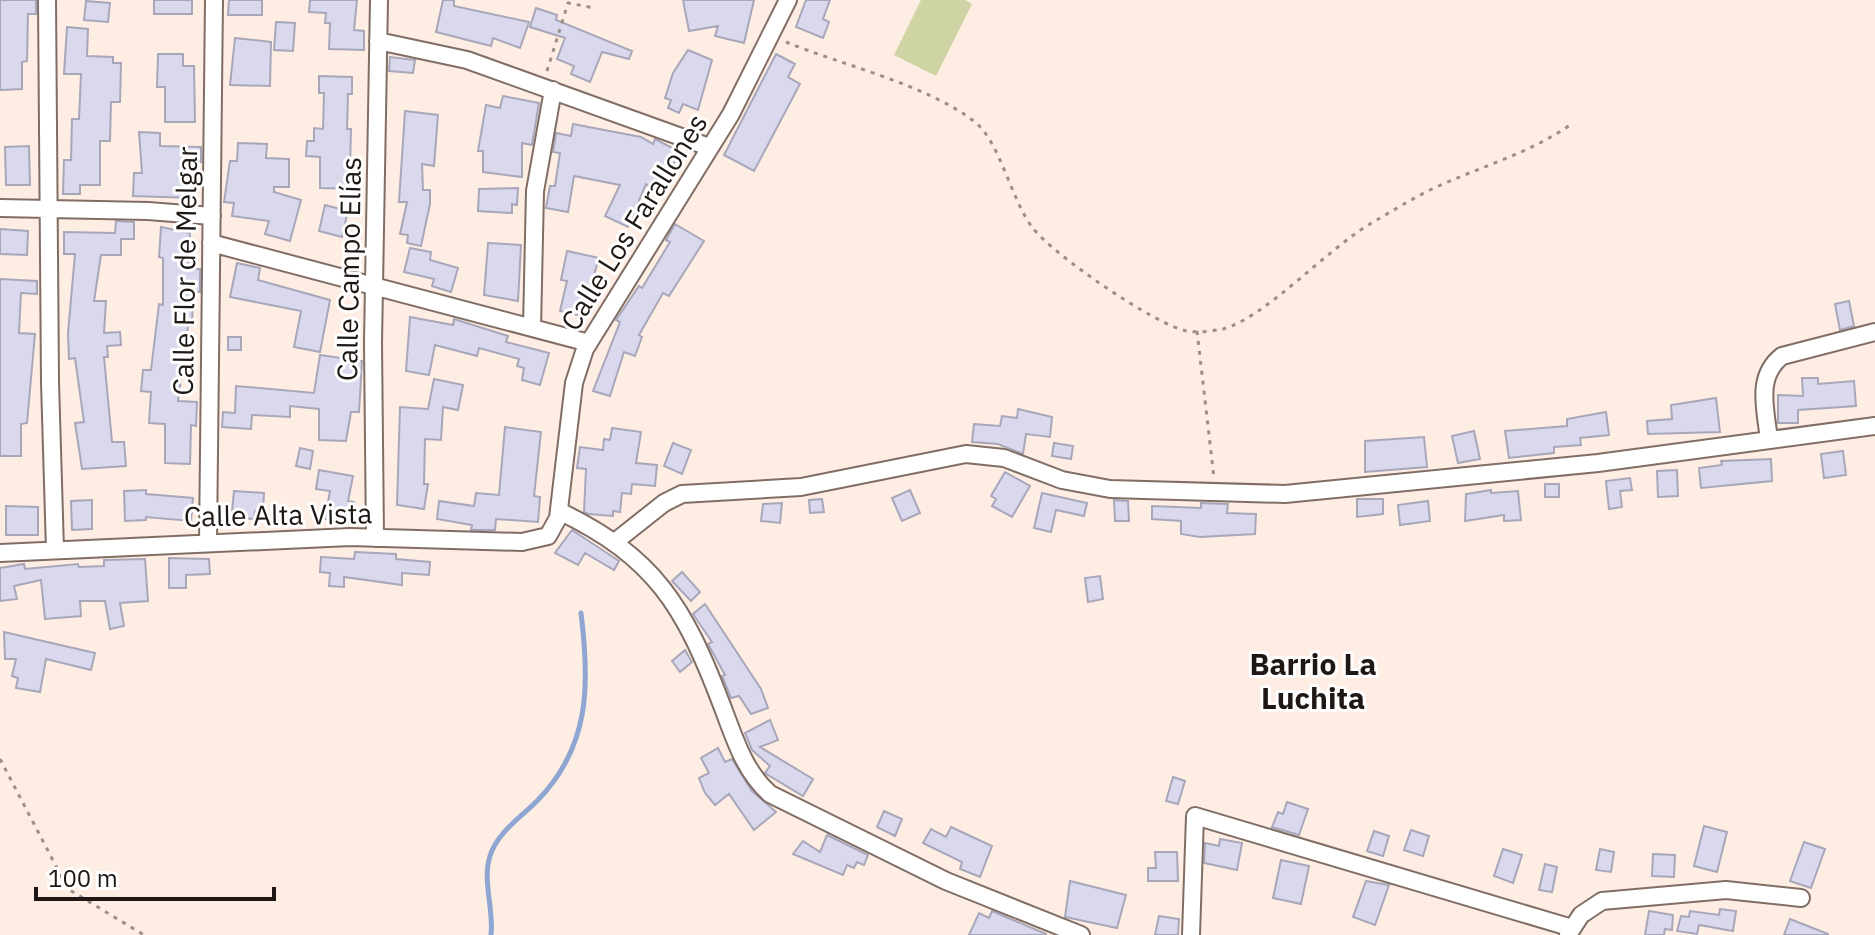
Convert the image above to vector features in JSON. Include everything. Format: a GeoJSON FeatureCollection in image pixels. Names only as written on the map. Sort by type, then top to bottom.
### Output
{"type":"FeatureCollection","features":[{"type":"Feature","properties":{"kind":"street"},"geometry":{"type":"LineString","coordinates":[[47,0],[55,550]]}},
{"type":"Feature","properties":{"kind":"street","name":"Calle Flor de Melgar"},"geometry":{"type":"LineString","coordinates":[[208,542],[214,0]]}},
{"type":"Feature","properties":{"kind":"street","name":"Calle Campo Elías"},"geometry":{"type":"LineString","coordinates":[[375,538],[374,285],[379,0]]}},
{"type":"Feature","properties":{"kind":"street","name":"Calle Los Farallones"},"geometry":{"type":"LineString","coordinates":[[554,530],[574,383],[589,343],[709,147],[788,0]]}},
{"type":"Feature","properties":{"kind":"street"},"geometry":{"type":"LineString","coordinates":[[378,41],[467,60],[709,147]]}},
{"type":"Feature","properties":{"kind":"street"},"geometry":{"type":"LineString","coordinates":[[532,328],[535,191],[548,88]]}},
{"type":"Feature","properties":{"kind":"street"},"geometry":{"type":"LineString","coordinates":[[0,208],[212,216]]}},
{"type":"Feature","properties":{"kind":"street"},"geometry":{"type":"LineString","coordinates":[[211,243],[589,343]]}},
{"type":"Feature","properties":{"kind":"street"},"geometry":{"type":"LineString","coordinates":[[1769,440],[1764,385],[1775,362],[1782,356],[1875,332]]}},
{"type":"Feature","properties":{"kind":"street"},"geometry":{"type":"LineString","coordinates":[[616,541],[664,503],[682,494],[801,487],[966,454],[1004,458],[1062,480],[1110,489],[1285,494],[1598,463],[1875,426]]}},
{"type":"Feature","properties":{"kind":"street"},"geometry":{"type":"LineString","coordinates":[[559,511],[616,541],[641,564],[683,614],[702,652],[749,771],[770,794],[946,881],[1081,935]]}},
{"type":"Feature","properties":{"kind":"street","name":"Calle Alta Vista"},"geometry":{"type":"LineString","coordinates":[[0,553],[208,542],[375,538],[522,542],[542,539],[554,530]]}},
{"type":"Feature","properties":{"kind":"street"},"geometry":{"type":"LineString","coordinates":[[1191,935],[1195,816],[1570,931],[1591,906],[1602,901],[1726,890],[1801,898]]}},
{"type":"Feature","properties":{"kind":"path"},"geometry":{"type":"LineString","coordinates":[[548,88],[568,3],[595,8]]}},
{"type":"Feature","properties":{"kind":"path"},"geometry":{"type":"LineString","coordinates":[[771,36],[928,97],[974,122],[991,141],[1002,172],[1032,228],[1057,250],[1135,305],[1171,326],[1197,331],[1243,322],[1346,238],[1428,191],[1532,148],[1570,125]]}},
{"type":"Feature","properties":{"kind":"path"},"geometry":{"type":"LineString","coordinates":[[1197,331],[1216,494]]}},
{"type":"Feature","properties":{"kind":"path"},"geometry":{"type":"LineString","coordinates":[[0,759],[68,889],[144,935]]}},
{"type":"Feature","properties":{"kind":"green space"},"geometry":{"type":"Polygon","coordinates":[[[921,0],[965,0],[972,4],[936,76],[894,55],[921,0]]]}},
{"type":"Feature","properties":{"kind":"building"},"geometry":{"type":"Polygon","coordinates":[[[0,0],[36,0],[36,14],[28,14],[27,61],[22,62],[22,89],[0,90],[0,0]]]}},
{"type":"Feature","properties":{"kind":"building"},"geometry":{"type":"Polygon","coordinates":[[[154,0],[192,0],[192,14],[154,14],[154,0]]]}},
{"type":"Feature","properties":{"kind":"building"},"geometry":{"type":"Polygon","coordinates":[[[229,0],[262,0],[262,15],[228,15],[229,0]]]}},
{"type":"Feature","properties":{"kind":"building"},"geometry":{"type":"Polygon","coordinates":[[[310,0],[357,0],[354,30],[364,31],[364,50],[329,49],[330,23],[325,23],[326,13],[309,12],[310,0]]]}},
{"type":"Feature","properties":{"kind":"building"},"geometry":{"type":"Polygon","coordinates":[[[443,0],[454,0],[454,6],[529,22],[520,48],[493,38],[491,46],[436,32],[443,0]]]}},
{"type":"Feature","properties":{"kind":"building"},"geometry":{"type":"Polygon","coordinates":[[[683,0],[754,0],[744,43],[715,36],[718,26],[689,31],[683,0]]]}},
{"type":"Feature","properties":{"kind":"building"},"geometry":{"type":"Polygon","coordinates":[[[806,0],[830,0],[823,19],[829,22],[823,38],[796,27],[806,0]]]}},
{"type":"Feature","properties":{"kind":"building"},"geometry":{"type":"Polygon","coordinates":[[[86,1],[110,3],[108,22],[84,20],[86,1]]]}},
{"type":"Feature","properties":{"kind":"building"},"geometry":{"type":"Polygon","coordinates":[[[536,8],[557,15],[556,20],[632,51],[629,59],[602,52],[590,82],[571,74],[574,66],[557,59],[565,38],[530,27],[536,8]]]}},
{"type":"Feature","properties":{"kind":"building"},"geometry":{"type":"Polygon","coordinates":[[[276,22],[295,23],[293,51],[274,50],[276,22]]]}},
{"type":"Feature","properties":{"kind":"building"},"geometry":{"type":"Polygon","coordinates":[[[67,27],[88,29],[87,56],[113,57],[113,63],[121,63],[120,102],[111,102],[110,141],[100,141],[100,185],[80,185],[80,194],[63,194],[64,160],[71,160],[72,119],[79,119],[81,74],[64,74],[67,27]]]}},
{"type":"Feature","properties":{"kind":"building"},"geometry":{"type":"Polygon","coordinates":[[[235,38],[271,42],[270,86],[230,85],[235,38]]]}},
{"type":"Feature","properties":{"kind":"building"},"geometry":{"type":"Polygon","coordinates":[[[688,50],[712,60],[698,110],[683,104],[679,113],[668,108],[671,100],[665,98],[673,73],[688,50]]]}},
{"type":"Feature","properties":{"kind":"building"},"geometry":{"type":"Polygon","coordinates":[[[158,54],[183,54],[183,66],[194,66],[195,122],[165,122],[165,87],[157,87],[158,54]]]}},
{"type":"Feature","properties":{"kind":"building"},"geometry":{"type":"Polygon","coordinates":[[[776,54],[795,64],[788,77],[800,84],[754,171],[724,155],[776,54]]]}},
{"type":"Feature","properties":{"kind":"building"},"geometry":{"type":"Polygon","coordinates":[[[390,57],[415,60],[413,73],[389,71],[390,57]]]}},
{"type":"Feature","properties":{"kind":"building"},"geometry":{"type":"Polygon","coordinates":[[[319,76],[352,77],[347,129],[351,129],[350,168],[358,168],[357,189],[320,188],[320,157],[306,156],[307,141],[314,141],[314,128],[323,129],[324,93],[319,93],[319,76]]]}},
{"type":"Feature","properties":{"kind":"building"},"geometry":{"type":"Polygon","coordinates":[[[503,96],[539,103],[532,145],[522,143],[522,177],[483,172],[483,151],[478,151],[486,105],[500,108],[503,96]]]}},
{"type":"Feature","properties":{"kind":"building"},"geometry":{"type":"Polygon","coordinates":[[[405,111],[438,115],[434,166],[422,164],[423,190],[430,190],[430,204],[421,246],[407,243],[408,235],[400,234],[407,202],[399,202],[405,111]]]}},
{"type":"Feature","properties":{"kind":"building"},"geometry":{"type":"Polygon","coordinates":[[[573,124],[641,137],[653,144],[655,139],[680,152],[659,192],[646,184],[628,227],[605,216],[620,185],[574,176],[568,212],[546,208],[550,186],[555,186],[560,153],[553,152],[556,133],[571,136],[573,124]]]}},
{"type":"Feature","properties":{"kind":"building"},"geometry":{"type":"Polygon","coordinates":[[[139,132],[160,133],[160,146],[201,147],[201,162],[194,162],[193,198],[133,196],[134,173],[142,173],[139,132]]]}},
{"type":"Feature","properties":{"kind":"building"},"geometry":{"type":"Polygon","coordinates":[[[238,143],[267,144],[266,158],[289,159],[289,187],[274,187],[274,192],[301,200],[290,241],[265,234],[269,221],[232,216],[234,203],[224,202],[230,161],[237,161],[238,143]]]}},
{"type":"Feature","properties":{"kind":"building"},"geometry":{"type":"Polygon","coordinates":[[[29,146],[30,185],[6,185],[5,147],[29,146]]]}},
{"type":"Feature","properties":{"kind":"building"},"geometry":{"type":"Polygon","coordinates":[[[518,188],[517,205],[512,204],[512,213],[478,211],[479,189],[518,188]]]}},
{"type":"Feature","properties":{"kind":"building"},"geometry":{"type":"Polygon","coordinates":[[[325,205],[348,211],[342,237],[319,231],[325,205]]]}},
{"type":"Feature","properties":{"kind":"building"},"geometry":{"type":"Polygon","coordinates":[[[116,221],[134,222],[134,239],[121,239],[121,255],[101,255],[94,301],[106,301],[104,333],[120,332],[121,345],[107,346],[108,357],[104,357],[112,442],[124,442],[126,466],[82,469],[75,423],[84,422],[75,358],[69,359],[68,333],[75,254],[64,254],[64,232],[115,233],[116,221]]]}},
{"type":"Feature","properties":{"kind":"building"},"geometry":{"type":"Polygon","coordinates":[[[675,224],[704,241],[669,296],[663,293],[639,335],[642,337],[635,356],[624,352],[610,396],[593,391],[620,322],[616,320],[639,286],[642,288],[670,242],[666,240],[675,224]]]}},
{"type":"Feature","properties":{"kind":"building"},"geometry":{"type":"Polygon","coordinates":[[[161,227],[190,233],[188,269],[200,269],[200,292],[193,292],[192,326],[188,326],[178,401],[197,402],[196,426],[191,425],[190,464],[165,463],[165,424],[149,423],[151,392],[141,391],[143,370],[151,370],[159,304],[163,305],[163,258],[159,257],[161,227]]]}},
{"type":"Feature","properties":{"kind":"building"},"geometry":{"type":"Polygon","coordinates":[[[0,229],[28,231],[27,255],[0,254],[0,229]]]}},
{"type":"Feature","properties":{"kind":"building"},"geometry":{"type":"Polygon","coordinates":[[[488,243],[521,245],[518,301],[484,295],[488,243]]]}},
{"type":"Feature","properties":{"kind":"building"},"geometry":{"type":"Polygon","coordinates":[[[410,248],[431,252],[430,260],[458,268],[451,292],[432,286],[434,279],[404,272],[410,248]]]}},
{"type":"Feature","properties":{"kind":"building"},"geometry":{"type":"Polygon","coordinates":[[[567,251],[599,258],[582,316],[560,311],[567,281],[561,280],[567,251]]]}},
{"type":"Feature","properties":{"kind":"building"},"geometry":{"type":"Polygon","coordinates":[[[237,263],[260,268],[258,280],[330,300],[320,352],[294,347],[301,311],[230,297],[237,263]]]}},
{"type":"Feature","properties":{"kind":"building"},"geometry":{"type":"Polygon","coordinates":[[[0,279],[37,281],[37,294],[21,293],[19,333],[35,334],[27,423],[21,424],[21,456],[0,456],[0,279]]]}},
{"type":"Feature","properties":{"kind":"building"},"geometry":{"type":"Polygon","coordinates":[[[1849,301],[1854,326],[1840,330],[1835,304],[1849,301]]]}},
{"type":"Feature","properties":{"kind":"building"},"geometry":{"type":"Polygon","coordinates":[[[410,317],[453,325],[454,319],[508,336],[506,342],[549,353],[540,385],[522,380],[524,368],[517,366],[519,359],[479,348],[477,356],[435,345],[429,375],[406,371],[410,317]]]}},
{"type":"Feature","properties":{"kind":"building"},"geometry":{"type":"Polygon","coordinates":[[[228,337],[241,337],[241,350],[228,350],[228,337]]]}},
{"type":"Feature","properties":{"kind":"building"},"geometry":{"type":"Polygon","coordinates":[[[320,355],[362,361],[359,412],[351,412],[346,441],[319,440],[319,409],[290,406],[290,417],[252,415],[251,429],[222,427],[223,412],[235,413],[236,386],[314,393],[320,355]]]}},
{"type":"Feature","properties":{"kind":"building"},"geometry":{"type":"Polygon","coordinates":[[[1802,378],[1818,378],[1818,384],[1854,381],[1856,406],[1798,410],[1798,423],[1778,423],[1778,395],[1803,396],[1802,378]]]}},
{"type":"Feature","properties":{"kind":"building"},"geometry":{"type":"Polygon","coordinates":[[[434,379],[463,385],[458,410],[443,407],[441,440],[425,439],[424,484],[428,484],[424,509],[397,505],[400,407],[428,409],[434,379]]]}},
{"type":"Feature","properties":{"kind":"building"},"geometry":{"type":"Polygon","coordinates":[[[1716,398],[1720,432],[1648,434],[1647,421],[1672,419],[1671,405],[1716,398]]]}},
{"type":"Feature","properties":{"kind":"building"},"geometry":{"type":"Polygon","coordinates":[[[1018,409],[1052,417],[1050,437],[1026,434],[1023,454],[998,444],[972,442],[974,424],[1000,426],[1002,416],[1017,418],[1018,409]]]}},
{"type":"Feature","properties":{"kind":"building"},"geometry":{"type":"Polygon","coordinates":[[[1606,412],[1609,435],[1580,438],[1581,445],[1554,447],[1554,453],[1509,458],[1505,431],[1567,426],[1567,419],[1606,412]]]}},
{"type":"Feature","properties":{"kind":"building"},"geometry":{"type":"Polygon","coordinates":[[[505,427],[541,432],[534,496],[540,497],[538,522],[496,519],[495,530],[471,530],[472,525],[437,519],[439,501],[474,506],[476,493],[499,495],[505,427]]]}},
{"type":"Feature","properties":{"kind":"building"},"geometry":{"type":"Polygon","coordinates":[[[612,428],[641,432],[636,463],[657,465],[655,486],[632,484],[631,494],[622,493],[620,512],[613,511],[613,516],[588,514],[584,512],[586,469],[577,468],[580,447],[603,450],[604,439],[610,440],[612,428]]]}},
{"type":"Feature","properties":{"kind":"building"},"geometry":{"type":"Polygon","coordinates":[[[1474,431],[1480,459],[1458,463],[1452,436],[1474,431]]]}},
{"type":"Feature","properties":{"kind":"building"},"geometry":{"type":"Polygon","coordinates":[[[1424,437],[1427,467],[1365,472],[1365,441],[1424,437]]]}},
{"type":"Feature","properties":{"kind":"building"},"geometry":{"type":"Polygon","coordinates":[[[673,443],[691,450],[682,474],[664,466],[673,443]]]}},
{"type":"Feature","properties":{"kind":"building"},"geometry":{"type":"Polygon","coordinates":[[[1054,443],[1073,446],[1071,459],[1052,456],[1054,443]]]}},
{"type":"Feature","properties":{"kind":"building"},"geometry":{"type":"Polygon","coordinates":[[[300,448],[313,451],[310,469],[296,466],[300,448]]]}},
{"type":"Feature","properties":{"kind":"building"},"geometry":{"type":"Polygon","coordinates":[[[1843,451],[1846,475],[1824,478],[1821,454],[1843,451]]]}},
{"type":"Feature","properties":{"kind":"building"},"geometry":{"type":"Polygon","coordinates":[[[1771,459],[1772,481],[1701,488],[1699,468],[1722,465],[1721,461],[1771,459]]]}},
{"type":"Feature","properties":{"kind":"building"},"geometry":{"type":"Polygon","coordinates":[[[319,470],[353,476],[348,501],[354,502],[350,523],[325,519],[330,491],[316,489],[319,470]]]}},
{"type":"Feature","properties":{"kind":"building"},"geometry":{"type":"Polygon","coordinates":[[[1677,470],[1678,496],[1658,497],[1657,471],[1677,470]]]}},
{"type":"Feature","properties":{"kind":"building"},"geometry":{"type":"Polygon","coordinates":[[[1005,472],[1030,486],[1012,517],[992,506],[996,499],[991,496],[1005,472]]]}},
{"type":"Feature","properties":{"kind":"building"},"geometry":{"type":"Polygon","coordinates":[[[1630,478],[1632,490],[1620,491],[1622,507],[1609,509],[1606,481],[1630,478]]]}},
{"type":"Feature","properties":{"kind":"building"},"geometry":{"type":"Polygon","coordinates":[[[1545,484],[1559,484],[1559,497],[1545,497],[1545,484]]]}},
{"type":"Feature","properties":{"kind":"building"},"geometry":{"type":"Polygon","coordinates":[[[146,490],[146,494],[193,498],[191,521],[146,517],[146,520],[125,521],[124,491],[146,490]]]}},
{"type":"Feature","properties":{"kind":"building"},"geometry":{"type":"Polygon","coordinates":[[[910,490],[920,513],[902,521],[892,498],[910,490]]]}},
{"type":"Feature","properties":{"kind":"building"},"geometry":{"type":"Polygon","coordinates":[[[1491,490],[1491,493],[1518,491],[1521,520],[1504,521],[1504,515],[1465,521],[1466,494],[1491,490]]]}},
{"type":"Feature","properties":{"kind":"building"},"geometry":{"type":"Polygon","coordinates":[[[234,491],[264,493],[263,511],[255,511],[254,519],[238,518],[238,511],[232,511],[234,491]]]}},
{"type":"Feature","properties":{"kind":"building"},"geometry":{"type":"Polygon","coordinates":[[[1042,493],[1087,503],[1084,516],[1056,510],[1051,532],[1034,528],[1042,493]]]}},
{"type":"Feature","properties":{"kind":"building"},"geometry":{"type":"Polygon","coordinates":[[[822,499],[824,512],[810,513],[809,500],[822,499]]]}},
{"type":"Feature","properties":{"kind":"building"},"geometry":{"type":"Polygon","coordinates":[[[1357,499],[1383,499],[1383,514],[1357,517],[1357,499]]]}},
{"type":"Feature","properties":{"kind":"building"},"geometry":{"type":"Polygon","coordinates":[[[92,500],[92,529],[72,530],[71,501],[92,500]]]}},
{"type":"Feature","properties":{"kind":"building"},"geometry":{"type":"Polygon","coordinates":[[[1114,500],[1128,501],[1129,521],[1115,521],[1114,500]]]}},
{"type":"Feature","properties":{"kind":"building"},"geometry":{"type":"Polygon","coordinates":[[[1428,501],[1430,521],[1400,525],[1398,505],[1428,501]]]}},
{"type":"Feature","properties":{"kind":"building"},"geometry":{"type":"Polygon","coordinates":[[[782,503],[780,523],[761,521],[763,504],[782,503]]]}},
{"type":"Feature","properties":{"kind":"building"},"geometry":{"type":"Polygon","coordinates":[[[1201,503],[1228,504],[1227,513],[1256,514],[1255,534],[1200,537],[1181,534],[1181,521],[1152,519],[1152,506],[1201,508],[1201,503]]]}},
{"type":"Feature","properties":{"kind":"building"},"geometry":{"type":"Polygon","coordinates":[[[6,506],[38,507],[38,535],[6,535],[6,506]]]}},
{"type":"Feature","properties":{"kind":"building"},"geometry":{"type":"Polygon","coordinates":[[[572,530],[619,561],[614,570],[585,553],[578,565],[555,553],[572,530]]]}},
{"type":"Feature","properties":{"kind":"building"},"geometry":{"type":"Polygon","coordinates":[[[355,552],[396,554],[396,559],[430,562],[429,575],[402,573],[402,585],[344,577],[344,587],[329,586],[330,573],[320,572],[321,557],[354,559],[355,552]]]}},
{"type":"Feature","properties":{"kind":"building"},"geometry":{"type":"Polygon","coordinates":[[[169,558],[209,559],[210,574],[186,575],[186,588],[169,588],[169,558]]]}},
{"type":"Feature","properties":{"kind":"building"},"geometry":{"type":"Polygon","coordinates":[[[145,559],[148,601],[120,603],[124,626],[110,629],[105,601],[80,601],[81,616],[45,619],[41,580],[14,586],[17,599],[0,601],[0,568],[24,564],[25,569],[78,564],[79,567],[104,566],[104,560],[145,559]]]}},
{"type":"Feature","properties":{"kind":"building"},"geometry":{"type":"Polygon","coordinates":[[[682,572],[700,592],[691,601],[672,581],[682,572]]]}},
{"type":"Feature","properties":{"kind":"building"},"geometry":{"type":"Polygon","coordinates":[[[1100,576],[1103,599],[1088,602],[1085,578],[1100,576]]]}},
{"type":"Feature","properties":{"kind":"building"},"geometry":{"type":"Polygon","coordinates":[[[705,604],[761,689],[768,708],[751,714],[739,696],[731,698],[722,676],[725,675],[708,644],[712,642],[693,614],[705,604]]]}},
{"type":"Feature","properties":{"kind":"building"},"geometry":{"type":"Polygon","coordinates":[[[4,632],[95,653],[91,670],[46,659],[40,692],[16,688],[18,678],[12,676],[16,659],[5,659],[4,632]]]}},
{"type":"Feature","properties":{"kind":"building"},"geometry":{"type":"Polygon","coordinates":[[[685,650],[692,662],[680,672],[672,661],[685,650]]]}},
{"type":"Feature","properties":{"kind":"building"},"geometry":{"type":"Polygon","coordinates":[[[770,720],[778,740],[760,747],[813,779],[803,796],[765,773],[770,766],[752,750],[745,733],[770,720]]]}},
{"type":"Feature","properties":{"kind":"building"},"geometry":{"type":"Polygon","coordinates":[[[718,748],[725,762],[732,759],[752,791],[776,812],[754,830],[729,794],[715,805],[705,793],[699,778],[709,773],[701,758],[718,748]]]}},
{"type":"Feature","properties":{"kind":"building"},"geometry":{"type":"Polygon","coordinates":[[[1173,777],[1185,781],[1178,804],[1166,801],[1173,777]]]}},
{"type":"Feature","properties":{"kind":"building"},"geometry":{"type":"Polygon","coordinates":[[[1287,802],[1308,809],[1299,835],[1272,827],[1278,812],[1283,814],[1287,802]]]}},
{"type":"Feature","properties":{"kind":"building"},"geometry":{"type":"Polygon","coordinates":[[[884,811],[902,819],[895,836],[877,827],[884,811]]]}},
{"type":"Feature","properties":{"kind":"building"},"geometry":{"type":"Polygon","coordinates":[[[1704,826],[1727,832],[1717,872],[1694,866],[1704,826]]]}},
{"type":"Feature","properties":{"kind":"building"},"geometry":{"type":"Polygon","coordinates":[[[951,827],[992,846],[980,877],[960,869],[962,862],[923,843],[931,829],[946,837],[951,827]]]}},
{"type":"Feature","properties":{"kind":"building"},"geometry":{"type":"Polygon","coordinates":[[[1411,830],[1429,836],[1423,856],[1404,850],[1411,830]]]}},
{"type":"Feature","properties":{"kind":"building"},"geometry":{"type":"Polygon","coordinates":[[[1374,831],[1389,836],[1383,856],[1367,851],[1374,831]]]}},
{"type":"Feature","properties":{"kind":"building"},"geometry":{"type":"Polygon","coordinates":[[[827,835],[868,855],[864,865],[857,862],[854,868],[847,865],[843,875],[793,854],[803,841],[820,852],[827,835]]]}},
{"type":"Feature","properties":{"kind":"building"},"geometry":{"type":"Polygon","coordinates":[[[1220,839],[1242,843],[1237,870],[1204,863],[1205,843],[1219,846],[1220,839]]]}},
{"type":"Feature","properties":{"kind":"building"},"geometry":{"type":"Polygon","coordinates":[[[1804,842],[1825,849],[1811,888],[1790,881],[1804,842]]]}},
{"type":"Feature","properties":{"kind":"building"},"geometry":{"type":"Polygon","coordinates":[[[1503,849],[1522,855],[1513,883],[1494,876],[1503,849]]]}},
{"type":"Feature","properties":{"kind":"building"},"geometry":{"type":"Polygon","coordinates":[[[1600,849],[1614,852],[1611,872],[1596,870],[1600,849]]]}},
{"type":"Feature","properties":{"kind":"building"},"geometry":{"type":"Polygon","coordinates":[[[1155,852],[1177,852],[1178,881],[1148,881],[1148,868],[1156,868],[1155,852]]]}},
{"type":"Feature","properties":{"kind":"building"},"geometry":{"type":"Polygon","coordinates":[[[1653,854],[1675,855],[1674,877],[1652,876],[1653,854]]]}},
{"type":"Feature","properties":{"kind":"building"},"geometry":{"type":"Polygon","coordinates":[[[1281,860],[1309,866],[1301,904],[1273,898],[1281,860]]]}},
{"type":"Feature","properties":{"kind":"building"},"geometry":{"type":"Polygon","coordinates":[[[1545,864],[1557,867],[1552,892],[1539,890],[1545,864]]]}},
{"type":"Feature","properties":{"kind":"building"},"geometry":{"type":"Polygon","coordinates":[[[1070,881],[1126,895],[1117,928],[1065,917],[1070,881]]]}},
{"type":"Feature","properties":{"kind":"building"},"geometry":{"type":"Polygon","coordinates":[[[1366,881],[1389,885],[1375,925],[1353,917],[1366,881]]]}},
{"type":"Feature","properties":{"kind":"building"},"geometry":{"type":"Polygon","coordinates":[[[1720,909],[1736,911],[1733,931],[1699,925],[1697,934],[1677,931],[1681,916],[1689,917],[1690,911],[1719,915],[1720,909]]]}},
{"type":"Feature","properties":{"kind":"building"},"geometry":{"type":"Polygon","coordinates":[[[992,911],[1046,935],[969,935],[979,913],[989,918],[992,911]]]}},
{"type":"Feature","properties":{"kind":"building"},"geometry":{"type":"Polygon","coordinates":[[[1649,911],[1673,915],[1672,930],[1665,929],[1664,935],[1645,935],[1649,911]]]}},
{"type":"Feature","properties":{"kind":"building"},"geometry":{"type":"Polygon","coordinates":[[[1159,916],[1179,919],[1178,935],[1155,935],[1159,916]]]}},
{"type":"Feature","properties":{"kind":"building"},"geometry":{"type":"Polygon","coordinates":[[[1790,919],[1828,934],[1828,935],[1784,935],[1790,919]]]}},
{"type":"Feature","properties":{"kind":"waterway"},"geometry":{"type":"LineString","coordinates":[[491,935],[487,875],[493,848],[503,833],[554,780],[568,759],[577,737],[585,690],[581,613]]}},
{"type":"Feature","properties":{"kind":"district","name":"Barrio La Luchita"},"geometry":{"type":"Point","coordinates":[1313,682]}}]}
